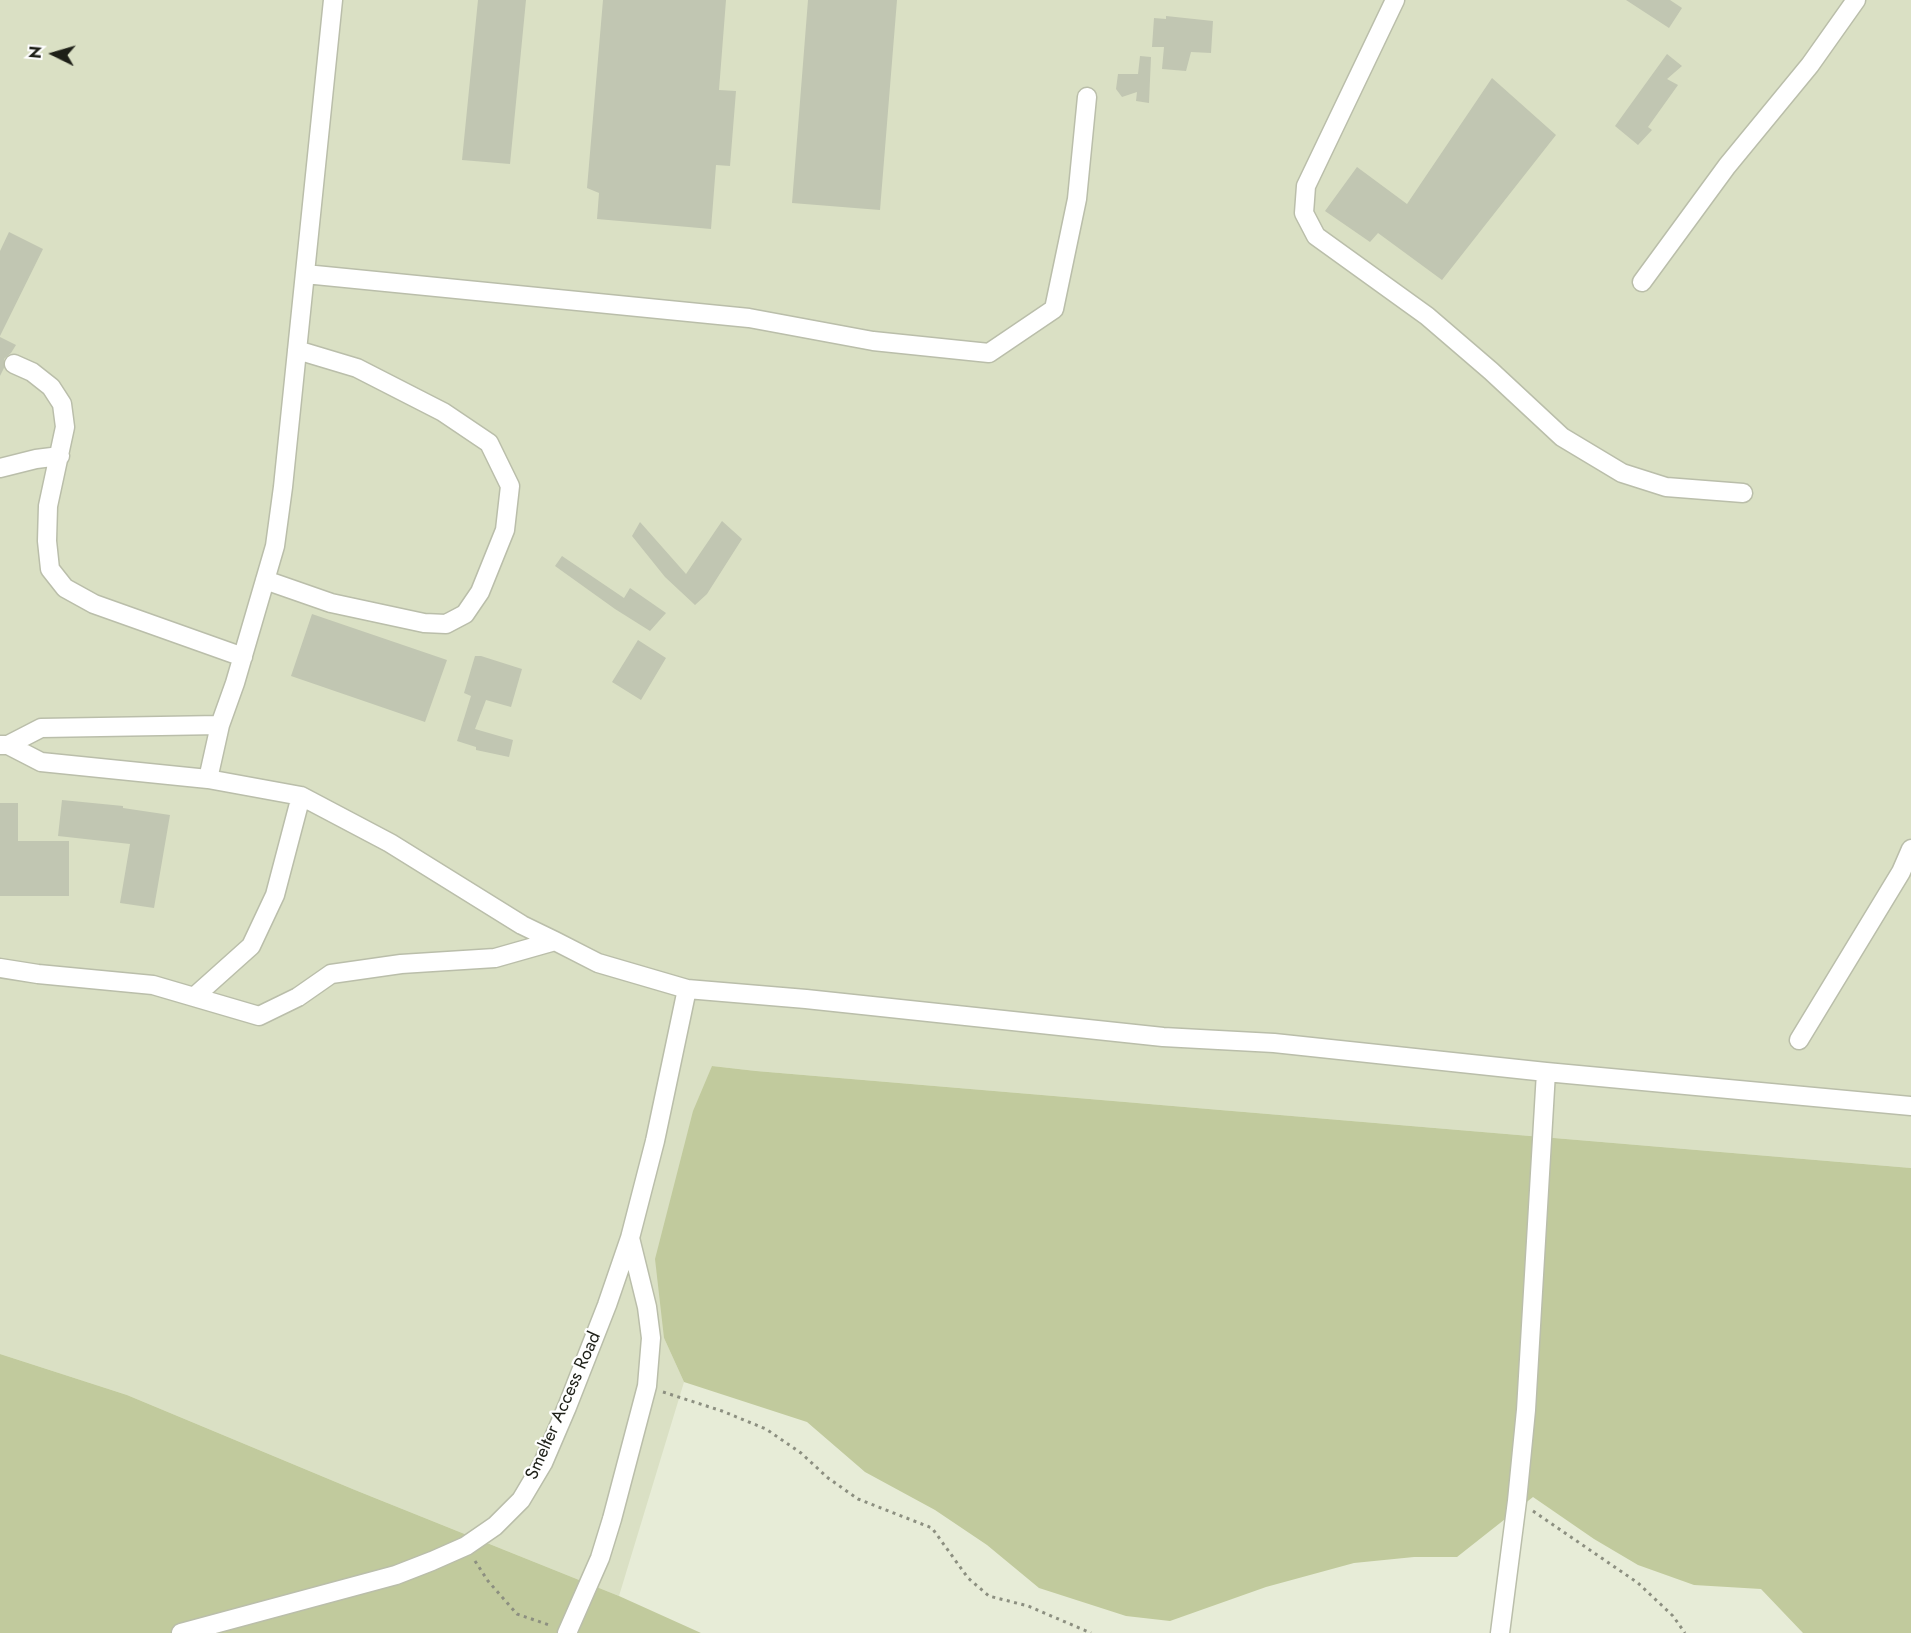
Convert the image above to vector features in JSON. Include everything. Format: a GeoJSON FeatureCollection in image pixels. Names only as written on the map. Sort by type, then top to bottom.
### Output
{"type":"FeatureCollection","features":[{"type":"Feature","properties":{"kind":"lane"},"geometry":{"type":"LineString","coordinates":[[208,779],[219,725],[243,657],[275,546],[333,0]]}},
{"type":"Feature","properties":{"kind":"lane"},"geometry":{"type":"LineString","coordinates":[[1395,0],[1306,186],[1304,213],[1317,236],[1427,316],[1562,437],[1622,473],[1666,487],[1743,493]]}},
{"type":"Feature","properties":{"kind":"lane"},"geometry":{"type":"LineString","coordinates":[[1642,282],[1727,166],[1810,65],[1856,0]]}},
{"type":"Feature","properties":{"kind":"lane"},"geometry":{"type":"LineString","coordinates":[[305,274],[749,318],[873,341],[989,353],[1054,309],[1077,200],[1087,98]]}},
{"type":"Feature","properties":{"kind":"lane"},"geometry":{"type":"LineString","coordinates":[[265,580],[330,603],[424,623],[446,624],[465,614],[480,592],[505,530],[510,486],[489,443],[443,412],[357,368],[297,350]]}},
{"type":"Feature","properties":{"kind":"lane"},"geometry":{"type":"LineString","coordinates":[[14,364],[32,372],[51,387],[62,404],[65,427],[48,506],[47,541],[50,569],[65,588],[94,604],[243,657]]}},
{"type":"Feature","properties":{"kind":"lane"},"geometry":{"type":"LineString","coordinates":[[0,468],[60,456]]}},
{"type":"Feature","properties":{"kind":"lane"},"geometry":{"type":"LineString","coordinates":[[4,745],[41,728],[219,725]]}},
{"type":"Feature","properties":{"kind":"lane"},"geometry":{"type":"LineString","coordinates":[[4,745],[41,762],[208,779],[301,796],[390,843],[522,925],[555,942],[598,963],[687,989],[818,1000],[1164,1037],[1274,1043],[1546,1072],[1911,1106]]}},
{"type":"Feature","properties":{"kind":"lane"},"geometry":{"type":"LineString","coordinates":[[194,997],[251,946],[275,895],[301,796]]}},
{"type":"Feature","properties":{"kind":"lane"},"geometry":{"type":"LineString","coordinates":[[1799,1041],[1901,872],[1911,849]]}},
{"type":"Feature","properties":{"kind":"lane"},"geometry":{"type":"LineString","coordinates":[[0,968],[153,985],[259,1016],[298,997],[331,974],[400,964],[495,958],[555,942]]}},
{"type":"Feature","properties":{"kind":"lane","name":"Smelter Access Road"},"geometry":{"type":"LineString","coordinates":[[182,1633],[396,1575],[466,1546],[495,1526],[521,1500],[543,1463],[607,1305],[630,1238],[656,1141],[687,989]]}},
{"type":"Feature","properties":{"kind":"lane"},"geometry":{"type":"LineString","coordinates":[[1500,1633],[1526,1410],[1546,1072]]}},
{"type":"Feature","properties":{"kind":"lane"},"geometry":{"type":"LineString","coordinates":[[567,1632],[600,1558],[647,1386],[651,1338],[647,1307],[630,1238]]}},
{"type":"Feature","properties":{"kind":"path"},"geometry":{"type":"LineString","coordinates":[[647,1386],[722,1411],[766,1429],[801,1453],[828,1478],[858,1499],[932,1528],[968,1578],[989,1596],[1028,1606],[1090,1633]]}},
{"type":"Feature","properties":{"kind":"path"},"geometry":{"type":"LineString","coordinates":[[1517,1501],[1638,1582],[1673,1616],[1685,1633]]}},
{"type":"Feature","properties":{"kind":"path"},"geometry":{"type":"LineString","coordinates":[[466,1546],[488,1581],[518,1614],[567,1632]]}},
{"type":"Feature","properties":{"kind":"shaded area"},"geometry":{"type":"Polygon","coordinates":[[[0,0],[1911,0],[1911,1168],[712,1066],[664,1338],[684,1382],[619,1596],[127,1395],[0,1354],[0,0]]]}},
{"type":"Feature","properties":{"kind":"shaded area"},"geometry":{"type":"Polygon","coordinates":[[[712,1066],[1911,1168],[1911,1633],[1803,1633],[1761,1589],[1694,1585],[1638,1565],[1594,1539],[1533,1497],[1457,1557],[1414,1557],[1354,1563],[1266,1587],[1170,1621],[1126,1616],[1039,1588],[987,1545],[935,1510],[865,1472],[807,1422],[684,1382],[664,1338],[655,1259],[693,1111],[712,1066]]]}},
{"type":"Feature","properties":{"kind":"shaded area"},"geometry":{"type":"Polygon","coordinates":[[[0,1354],[127,1395],[619,1596],[701,1633],[0,1633],[0,1354]]]}},
{"type":"Feature","properties":{"kind":"building"},"geometry":{"type":"Polygon","coordinates":[[[478,0],[526,0],[510,164],[462,160],[478,0]]]}},
{"type":"Feature","properties":{"kind":"building"},"geometry":{"type":"Polygon","coordinates":[[[603,0],[726,0],[719,90],[736,91],[730,166],[716,165],[711,229],[597,219],[599,193],[587,188],[603,0]]]}},
{"type":"Feature","properties":{"kind":"building"},"geometry":{"type":"Polygon","coordinates":[[[808,0],[897,0],[880,210],[792,203],[808,0]]]}},
{"type":"Feature","properties":{"kind":"building"},"geometry":{"type":"Polygon","coordinates":[[[1626,0],[1670,0],[1682,8],[1669,28],[1626,0]]]}},
{"type":"Feature","properties":{"kind":"building"},"geometry":{"type":"Polygon","coordinates":[[[1166,16],[1213,21],[1211,53],[1191,52],[1186,71],[1162,69],[1164,47],[1152,47],[1154,18],[1166,19],[1166,16]]]}},
{"type":"Feature","properties":{"kind":"building"},"geometry":{"type":"Polygon","coordinates":[[[1667,54],[1682,66],[1667,79],[1678,85],[1648,127],[1652,130],[1638,145],[1615,126],[1667,54]]]}},
{"type":"Feature","properties":{"kind":"building"},"geometry":{"type":"Polygon","coordinates":[[[1140,56],[1151,57],[1149,103],[1136,101],[1137,92],[1122,97],[1116,89],[1118,74],[1138,74],[1140,56]]]}},
{"type":"Feature","properties":{"kind":"building"},"geometry":{"type":"Polygon","coordinates":[[[1492,78],[1556,135],[1442,280],[1378,233],[1370,242],[1325,211],[1357,167],[1407,204],[1492,78]]]}},
{"type":"Feature","properties":{"kind":"building"},"geometry":{"type":"Polygon","coordinates":[[[9,232],[43,249],[0,336],[0,251],[9,232]]]}},
{"type":"Feature","properties":{"kind":"building"},"geometry":{"type":"Polygon","coordinates":[[[0,337],[16,345],[4,359],[4,368],[0,376],[0,337]]]}},
{"type":"Feature","properties":{"kind":"building"},"geometry":{"type":"Polygon","coordinates":[[[722,521],[742,539],[707,594],[695,605],[665,577],[632,536],[640,522],[686,574],[722,521]]]}},
{"type":"Feature","properties":{"kind":"building"},"geometry":{"type":"Polygon","coordinates":[[[562,556],[624,598],[630,588],[666,613],[650,631],[555,566],[562,556]]]}},
{"type":"Feature","properties":{"kind":"building"},"geometry":{"type":"Polygon","coordinates":[[[312,614],[447,660],[425,722],[291,676],[312,614]]]}},
{"type":"Feature","properties":{"kind":"building"},"geometry":{"type":"Polygon","coordinates":[[[638,640],[666,658],[641,700],[612,682],[638,640]]]}},
{"type":"Feature","properties":{"kind":"building"},"geometry":{"type":"Polygon","coordinates":[[[475,656],[522,669],[511,707],[486,700],[475,729],[513,740],[509,757],[476,750],[476,747],[457,741],[471,696],[464,693],[475,656]]]}},
{"type":"Feature","properties":{"kind":"building"},"geometry":{"type":"Polygon","coordinates":[[[62,800],[123,806],[123,808],[170,815],[154,908],[120,903],[130,844],[58,836],[62,800]]]}},
{"type":"Feature","properties":{"kind":"building"},"geometry":{"type":"Polygon","coordinates":[[[0,803],[18,803],[18,841],[69,841],[69,896],[0,896],[0,803]]]}}]}
